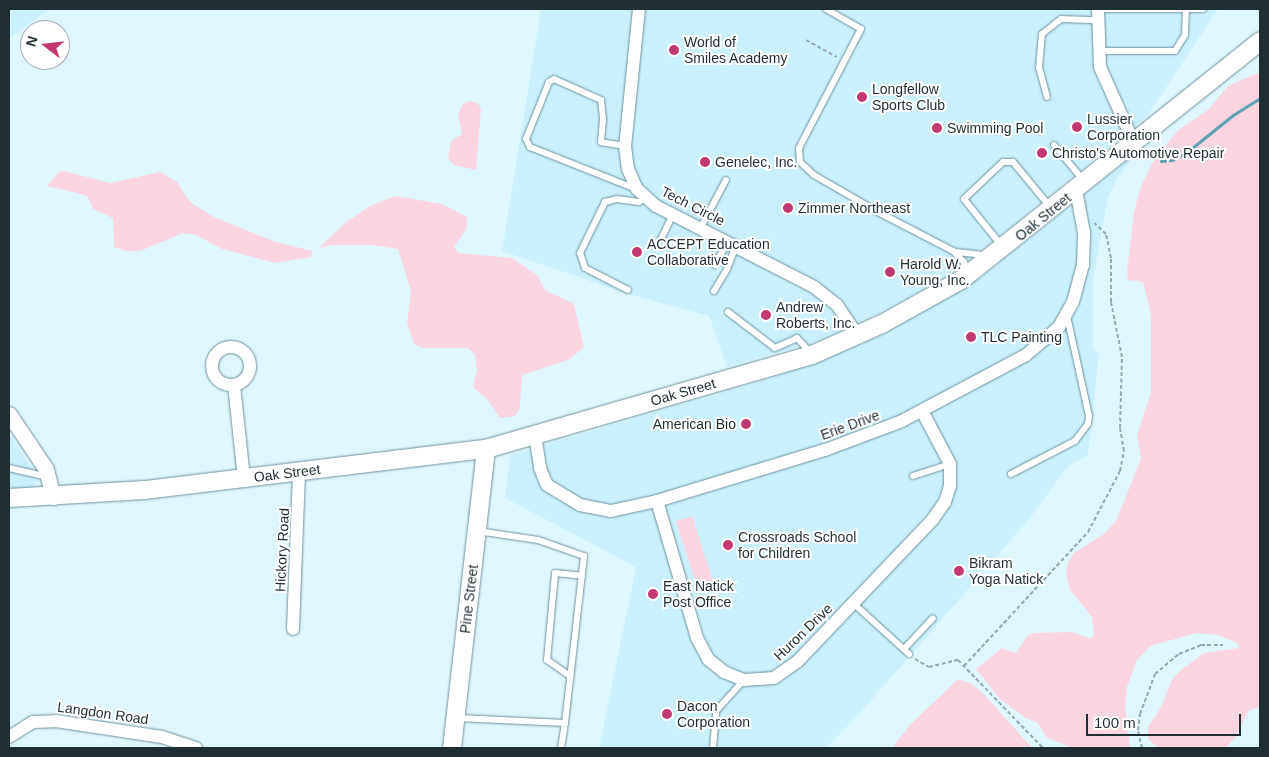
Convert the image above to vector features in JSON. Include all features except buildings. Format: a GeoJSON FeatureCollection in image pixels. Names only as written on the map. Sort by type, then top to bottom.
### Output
{"type":"FeatureCollection","features":[{"type":"Feature","properties":{"kind":"main road","name":"Oak Street"},"geometry":{"type":"LineString","coordinates":[[9,498],[53,497],[244,478],[486,449],[812,355],[858,336],[961,280],[1001,250],[1260,41]]}},
{"type":"Feature","properties":{"kind":"main road","name":"Pine Street"},"geometry":{"type":"LineString","coordinates":[[452,748],[486,449]]}},
{"type":"Feature","properties":{"kind":"street"},"geometry":{"type":"LineString","coordinates":[[639,9],[625,146],[628,169],[642,194]]}},
{"type":"Feature","properties":{"kind":"street"},"geometry":{"type":"LineString","coordinates":[[1098,12],[1098,51],[1106,85],[1134,143]]}},
{"type":"Feature","properties":{"kind":"street","name":"Erie Drive"},"geometry":{"type":"LineString","coordinates":[[535,435],[544,480],[564,498],[607,511],[657,501],[851,442],[922,411],[1026,355],[1050,337],[1067,316],[1076,295],[1083,265],[1084,233],[1080,210],[1080,186]]}},
{"type":"Feature","properties":{"kind":"street","name":"Tech Circle"},"geometry":{"type":"LineString","coordinates":[[642,194],[673,214],[732,242],[830,298],[858,336]]}},
{"type":"Feature","properties":{"kind":"street"},"geometry":{"type":"LineString","coordinates":[[234,385],[244,478]]}},
{"type":"Feature","properties":{"kind":"street"},"geometry":{"type":"LineString","coordinates":[[922,411],[950,464]]}},
{"type":"Feature","properties":{"kind":"street"},"geometry":{"type":"LineString","coordinates":[[9,414],[50,476],[53,497]]}},
{"type":"Feature","properties":{"kind":"street","name":"Huron Drive"},"geometry":{"type":"LineString","coordinates":[[744,680],[764,680],[791,668],[853,603],[938,513],[948,495],[950,464]]}},
{"type":"Feature","properties":{"kind":"street","name":"Hickory Road"},"geometry":{"type":"LineString","coordinates":[[293,629],[299,472]]}},
{"type":"Feature","properties":{"kind":"street"},"geometry":{"type":"LineString","coordinates":[[657,501],[701,648],[715,666],[744,680]]}},
{"type":"Feature","properties":{"kind":"street","name":"Langdon Road"},"geometry":{"type":"LineString","coordinates":[[9,737],[33,722],[56,721],[162,737],[196,748]]}},
{"type":"Feature","properties":{"kind":"lane"},"geometry":{"type":"LineString","coordinates":[[826,9],[861,30],[799,148],[800,162],[814,175],[876,211],[953,250],[972,255],[1001,250],[964,200],[966,193],[1003,162],[1013,162],[1052,209]]}},
{"type":"Feature","properties":{"kind":"lane"},"geometry":{"type":"LineString","coordinates":[[1047,96],[1039,68],[1042,34],[1061,18],[1098,12],[1203,9]]}},
{"type":"Feature","properties":{"kind":"lane"},"geometry":{"type":"LineString","coordinates":[[1098,51],[1175,51],[1186,35],[1186,10]]}},
{"type":"Feature","properties":{"kind":"lane"},"geometry":{"type":"LineString","coordinates":[[625,146],[601,142],[603,119],[601,100],[554,80],[549,82],[526,140],[530,147],[642,194],[639,202],[617,199],[605,202],[580,253],[585,268],[628,290]]}},
{"type":"Feature","properties":{"kind":"lane"},"geometry":{"type":"LineString","coordinates":[[1054,145],[1080,186]]}},
{"type":"Feature","properties":{"kind":"lane"},"geometry":{"type":"LineString","coordinates":[[701,227],[726,180]]}},
{"type":"Feature","properties":{"kind":"lane"},"geometry":{"type":"LineString","coordinates":[[661,239],[673,214]]}},
{"type":"Feature","properties":{"kind":"lane"},"geometry":{"type":"LineString","coordinates":[[715,265],[732,242]]}},
{"type":"Feature","properties":{"kind":"lane"},"geometry":{"type":"LineString","coordinates":[[714,291],[727,269],[732,242]]}},
{"type":"Feature","properties":{"kind":"lane"},"geometry":{"type":"LineString","coordinates":[[953,250],[964,262],[965,269],[961,280]]}},
{"type":"Feature","properties":{"kind":"lane"},"geometry":{"type":"LineString","coordinates":[[728,312],[774,348],[797,338],[812,355]]}},
{"type":"Feature","properties":{"kind":"lane"},"geometry":{"type":"LineString","coordinates":[[1011,474],[1075,441],[1088,424],[1089,416],[1067,316]]}},
{"type":"Feature","properties":{"kind":"lane"},"geometry":{"type":"LineString","coordinates":[[913,476],[950,464]]}},
{"type":"Feature","properties":{"kind":"lane"},"geometry":{"type":"LineString","coordinates":[[9,468],[37,477],[50,476]]}},
{"type":"Feature","properties":{"kind":"lane"},"geometry":{"type":"LineString","coordinates":[[477,531],[538,540],[584,556],[561,748]]}},
{"type":"Feature","properties":{"kind":"lane"},"geometry":{"type":"LineString","coordinates":[[570,676],[547,660],[555,573],[582,576]]}},
{"type":"Feature","properties":{"kind":"lane"},"geometry":{"type":"LineString","coordinates":[[853,603],[909,654]]}},
{"type":"Feature","properties":{"kind":"lane"},"geometry":{"type":"LineString","coordinates":[[904,649],[934,618]]}},
{"type":"Feature","properties":{"kind":"lane"},"geometry":{"type":"LineString","coordinates":[[713,748],[716,711],[744,680]]}},
{"type":"Feature","properties":{"kind":"lane"},"geometry":{"type":"LineString","coordinates":[[455,718],[565,723]]}},
{"type":"Feature","properties":{"kind":"path"},"geometry":{"type":"LineString","coordinates":[[806,40],[831,53]]}},
{"type":"Feature","properties":{"kind":"path"},"geometry":{"type":"LineString","coordinates":[[964,666],[1088,532],[1120,470],[1124,451],[1120,428],[1122,357],[1111,302],[1112,258],[1106,234],[1080,210]]}},
{"type":"Feature","properties":{"kind":"path"},"geometry":{"type":"LineString","coordinates":[[1142,748],[1138,730],[1140,714],[1155,674],[1178,654],[1201,645],[1223,645]]}},
{"type":"Feature","properties":{"kind":"path"},"geometry":{"type":"LineString","coordinates":[[909,654],[924,666],[935,666],[954,659],[964,666],[1043,748]]}},
{"type":"Feature","properties":{"kind":"shaded area"},"geometry":{"type":"Polygon","coordinates":[[[12,9],[50,9],[34,20],[20,20],[20,30],[9,38],[12,9]]]}},
{"type":"Feature","properties":{"kind":"shaded area"},"geometry":{"type":"Polygon","coordinates":[[[541,9],[1218,9],[1148,115],[959,269],[896,305],[824,339],[727,367],[709,316],[628,294],[502,251],[541,9]]]}},
{"type":"Feature","properties":{"kind":"shaded area"},"geometry":{"type":"Polygon","coordinates":[[[1260,72],[1260,707],[1249,710],[1237,735],[1226,748],[1158,748],[1148,739],[1148,727],[1160,709],[1172,680],[1181,670],[1204,653],[1239,648],[1237,643],[1218,635],[1197,633],[1150,646],[1137,660],[1127,687],[1125,706],[1130,748],[1072,748],[1046,737],[1038,723],[1024,717],[999,698],[976,669],[1002,648],[1016,653],[1027,636],[1033,633],[1072,632],[1091,639],[1094,635],[1092,617],[1070,590],[1066,575],[1068,562],[1074,553],[1104,534],[1116,521],[1141,459],[1137,435],[1151,392],[1151,315],[1143,282],[1128,280],[1127,272],[1134,212],[1140,189],[1151,165],[1178,130],[1208,110],[1228,86],[1260,72]]]}},
{"type":"Feature","properties":{"kind":"shaded area"},"geometry":{"type":"Polygon","coordinates":[[[469,101],[478,103],[481,109],[476,170],[454,165],[448,159],[451,141],[462,134],[458,114],[463,104],[469,101]]]}},
{"type":"Feature","properties":{"kind":"shaded area"},"geometry":{"type":"Polygon","coordinates":[[[1137,153],[1118,177],[1108,197],[1093,280],[1093,349],[1099,352],[1088,455],[1068,466],[1030,518],[860,713],[826,748],[599,748],[636,567],[505,498],[510,455],[768,379],[863,344],[973,283],[1137,153]]]}},
{"type":"Feature","properties":{"kind":"shaded area"},"geometry":{"type":"Polygon","coordinates":[[[64,171],[110,183],[160,172],[177,182],[190,202],[214,217],[273,241],[312,251],[311,257],[275,263],[222,249],[196,235],[183,233],[140,251],[125,251],[114,247],[113,218],[93,209],[88,197],[47,186],[59,172],[64,171]]]}},
{"type":"Feature","properties":{"kind":"shaded area"},"geometry":{"type":"Polygon","coordinates":[[[395,196],[442,204],[467,217],[467,228],[454,247],[459,253],[512,258],[537,275],[545,290],[574,304],[584,347],[570,359],[522,375],[520,408],[515,416],[500,418],[487,399],[473,387],[477,370],[475,355],[468,348],[422,348],[414,344],[407,323],[411,291],[398,249],[371,245],[333,245],[319,248],[345,223],[370,206],[395,196]]]}},
{"type":"Feature","properties":{"kind":"shaded area"},"geometry":{"type":"Polygon","coordinates":[[[9,434],[39,479],[32,488],[9,488],[9,434]]]}},
{"type":"Feature","properties":{"kind":"shaded area"},"geometry":{"type":"Polygon","coordinates":[[[692,516],[715,585],[698,591],[676,521],[692,516]]]}},
{"type":"Feature","properties":{"kind":"shaded area"},"geometry":{"type":"Polygon","coordinates":[[[958,679],[972,684],[982,692],[1032,748],[892,748],[911,724],[958,679]]]}},
{"type":"Feature","properties":{"kind":"waterway"},"geometry":{"type":"LineString","coordinates":[[1161,161],[1172,160],[1187,152],[1233,115],[1260,98]]}},
{"type":"Feature","properties":{"kind":"place","name":"World of Smiles Academy"},"geometry":{"type":"Point","coordinates":[674,50]}},
{"type":"Feature","properties":{"kind":"place","name":"Longfellow Sports Club"},"geometry":{"type":"Point","coordinates":[862,97]}},
{"type":"Feature","properties":{"kind":"place","name":"Lussier Corporation"},"geometry":{"type":"Point","coordinates":[1077,127]}},
{"type":"Feature","properties":{"kind":"place","name":"Swimming Pool"},"geometry":{"type":"Point","coordinates":[937,128]}},
{"type":"Feature","properties":{"kind":"place","name":"Christo's Automotive Repair"},"geometry":{"type":"Point","coordinates":[1042,153]}},
{"type":"Feature","properties":{"kind":"place","name":"Genelec, Inc."},"geometry":{"type":"Point","coordinates":[705,162]}},
{"type":"Feature","properties":{"kind":"place","name":"Zimmer Northeast"},"geometry":{"type":"Point","coordinates":[788,208]}},
{"type":"Feature","properties":{"kind":"place","name":"ACCEPT Education Collaborative"},"geometry":{"type":"Point","coordinates":[637,252]}},
{"type":"Feature","properties":{"kind":"place","name":"Harold W. Young, Inc."},"geometry":{"type":"Point","coordinates":[890,272]}},
{"type":"Feature","properties":{"kind":"place","name":"Andrew Roberts, Inc."},"geometry":{"type":"Point","coordinates":[766,315]}},
{"type":"Feature","properties":{"kind":"place","name":"TLC Painting"},"geometry":{"type":"Point","coordinates":[971,337]}},
{"type":"Feature","properties":{"kind":"place","name":"American Bio"},"geometry":{"type":"Point","coordinates":[746,424]}},
{"type":"Feature","properties":{"kind":"place","name":"Crossroads School for Children"},"geometry":{"type":"Point","coordinates":[728,545]}},
{"type":"Feature","properties":{"kind":"place","name":"Bikram Yoga Natick"},"geometry":{"type":"Point","coordinates":[959,571]}},
{"type":"Feature","properties":{"kind":"place","name":"East Natick Post Office"},"geometry":{"type":"Point","coordinates":[653,594]}},
{"type":"Feature","properties":{"kind":"place","name":"Dacon Corporation"},"geometry":{"type":"Point","coordinates":[667,714]}}]}
